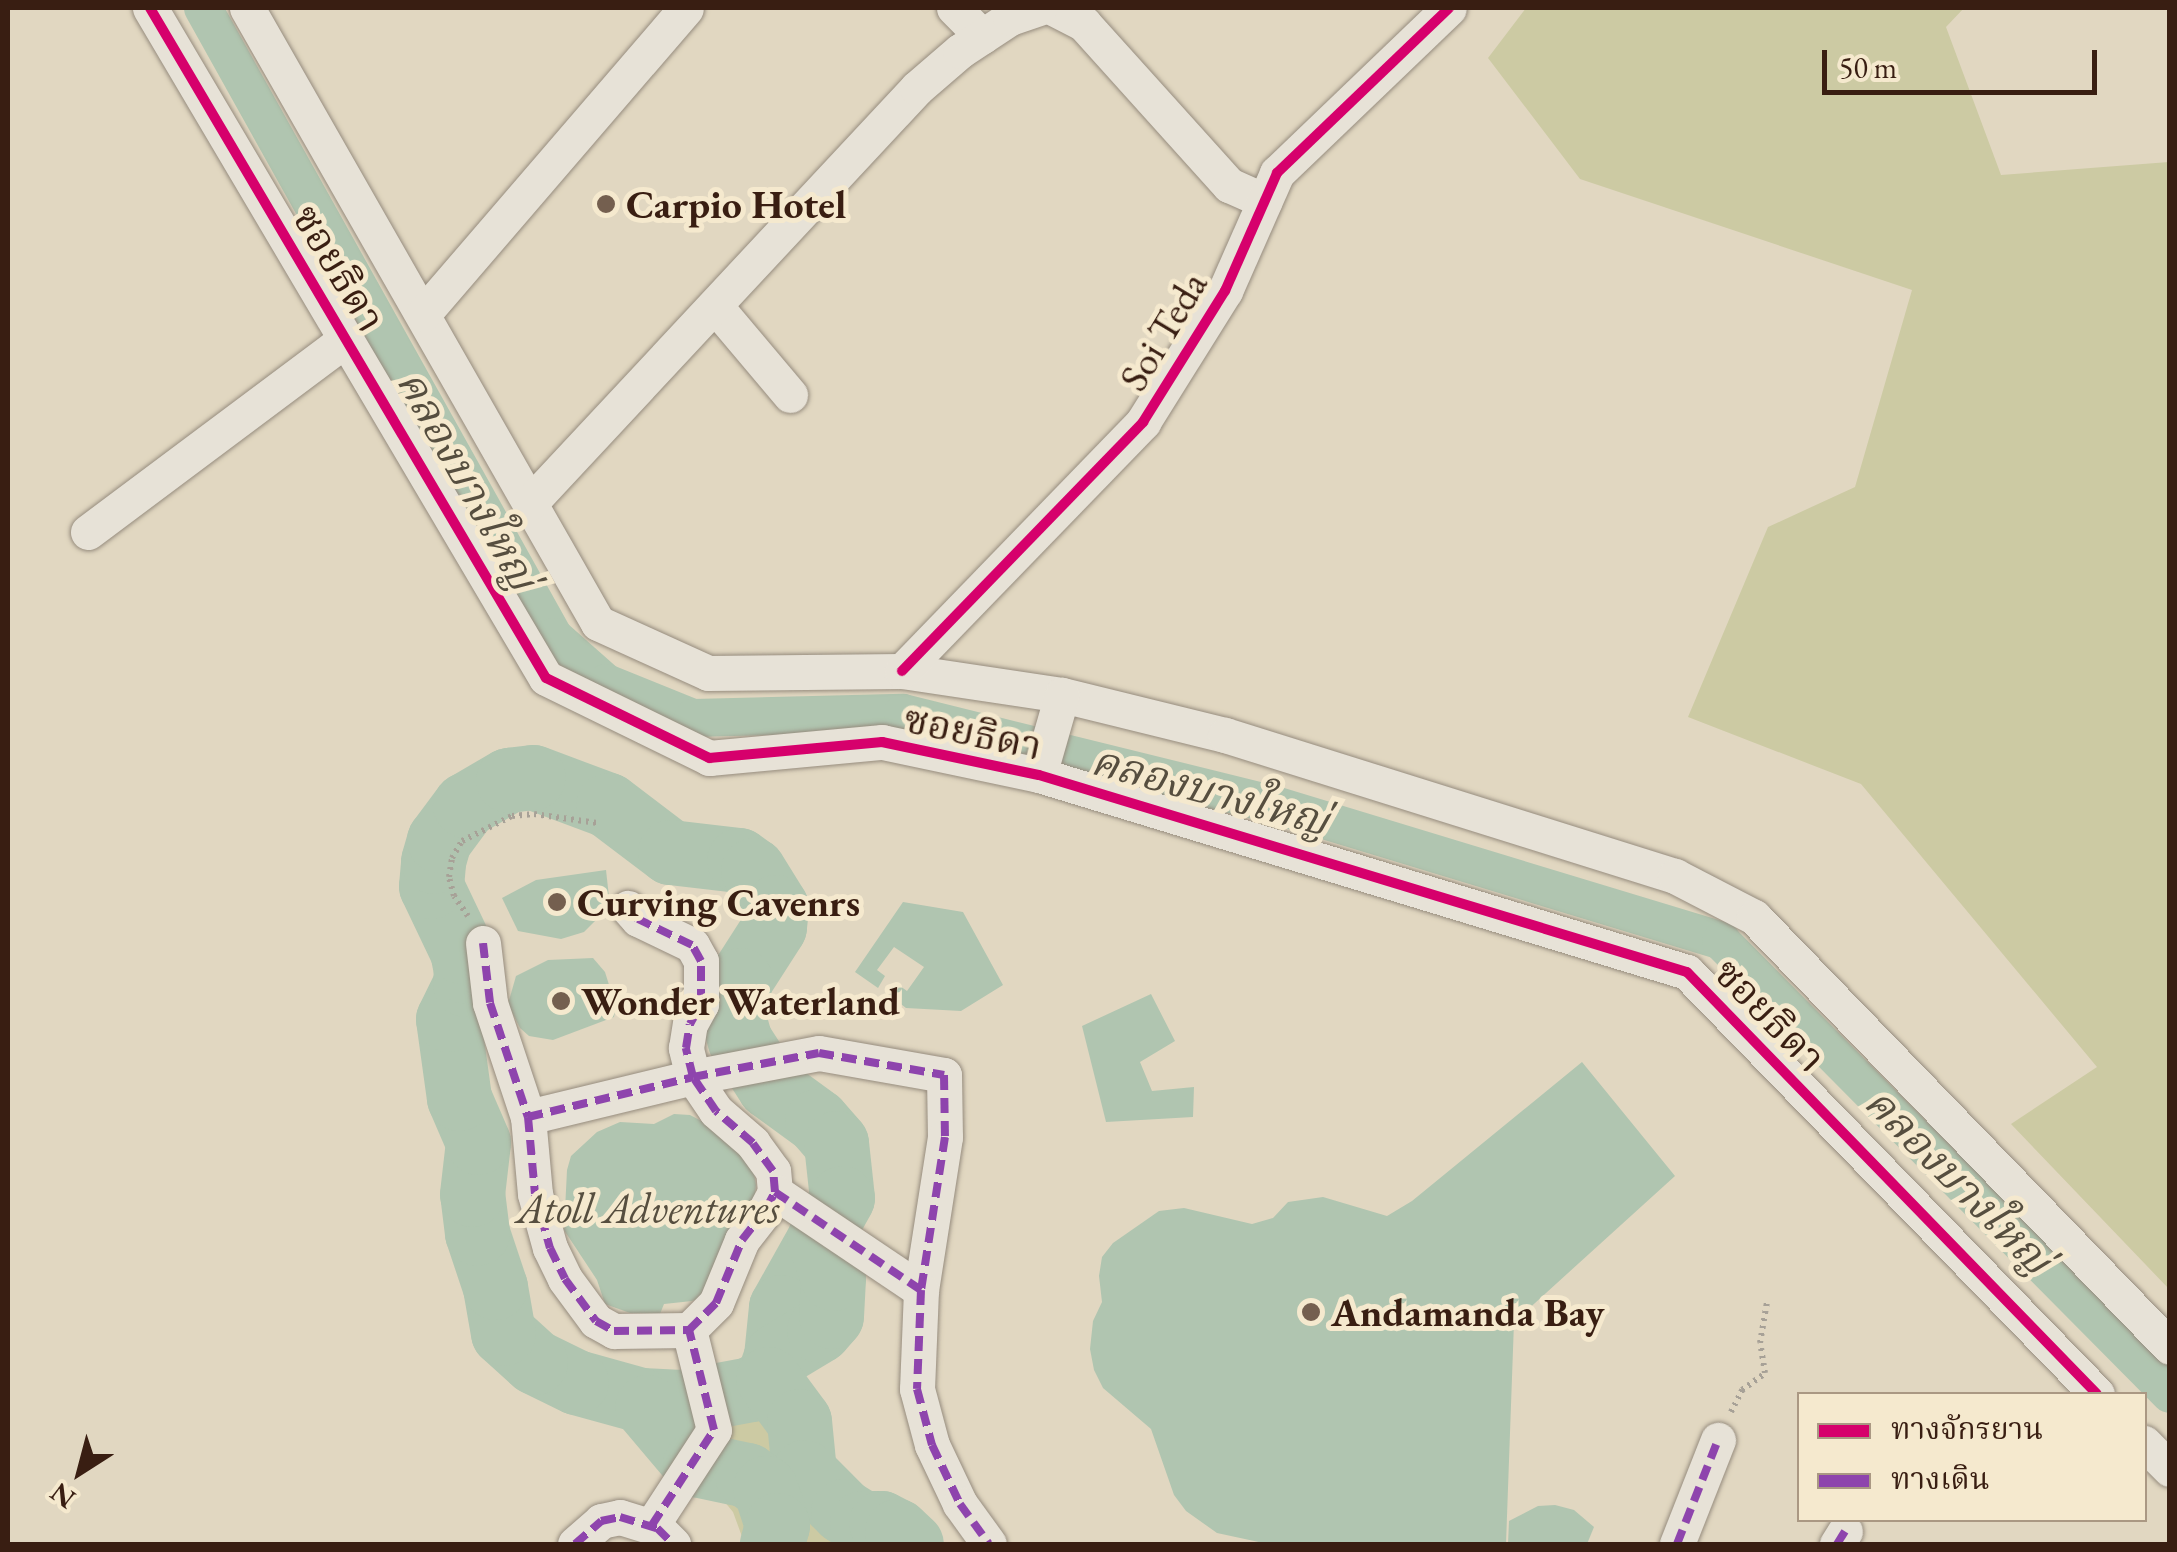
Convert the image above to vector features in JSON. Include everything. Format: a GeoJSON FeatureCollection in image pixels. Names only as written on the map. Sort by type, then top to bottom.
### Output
{"type":"FeatureCollection","features":[{"type":"Feature","properties":{"kind":"street","name":"ซอยธิดา"},"geometry":{"type":"LineString","coordinates":[[150,8],[546,678],[709,758],[882,742],[1039,776],[1687,972],[2095,1392]]}},
{"type":"Feature","properties":{"kind":"street"},"geometry":{"type":"LineString","coordinates":[[247,8],[598,623],[708,673],[902,671],[1062,695],[1225,735],[1675,876],[1754,917],[2170,1347]]}},
{"type":"Feature","properties":{"kind":"street"},"geometry":{"type":"LineString","coordinates":[[423,314],[686,8]]}},
{"type":"Feature","properties":{"kind":"street"},"geometry":{"type":"LineString","coordinates":[[954,8],[982,36]]}},
{"type":"Feature","properties":{"kind":"street"},"geometry":{"type":"LineString","coordinates":[[530,503],[934,72],[1010,18],[1039,8]]}},
{"type":"Feature","properties":{"kind":"street"},"geometry":{"type":"LineString","coordinates":[[1053,8],[1084,24],[1229,185],[1265,200]]}},
{"type":"Feature","properties":{"kind":"street","name":"Soi Teda"},"geometry":{"type":"LineString","coordinates":[[902,671],[1143,422],[1225,291],[1277,173],[1449,8]]}},
{"type":"Feature","properties":{"kind":"street"},"geometry":{"type":"LineString","coordinates":[[716,307],[790,395]]}},
{"type":"Feature","properties":{"kind":"street"},"geometry":{"type":"LineString","coordinates":[[88,532],[346,338]]}},
{"type":"Feature","properties":{"kind":"street"},"geometry":{"type":"LineString","coordinates":[[1039,776],[1062,695]]}},
{"type":"Feature","properties":{"kind":"street"},"geometry":{"type":"LineString","coordinates":[[628,908],[638,919],[692,945],[701,961],[701,1004],[690,1024],[686,1048],[703,1075],[716,1111],[753,1144],[773,1172],[785,1199],[908,1282]]}},
{"type":"Feature","properties":{"kind":"street"},"geometry":{"type":"LineString","coordinates":[[483,943],[490,1003],[528,1117],[535,1194],[550,1248],[582,1305],[614,1331],[692,1338]]}},
{"type":"Feature","properties":{"kind":"street"},"geometry":{"type":"LineString","coordinates":[[528,1117],[703,1075],[819,1053],[944,1075],[945,1137],[908,1282],[917,1390],[932,1446],[960,1504],[988,1544]]}},
{"type":"Feature","properties":{"kind":"street"},"geometry":{"type":"LineString","coordinates":[[575,1544],[601,1521],[620,1517],[661,1528],[714,1430],[692,1338],[716,1303],[742,1240],[785,1199]]}},
{"type":"Feature","properties":{"kind":"street"},"geometry":{"type":"LineString","coordinates":[[1677,1544],[1718,1440]]}},
{"type":"Feature","properties":{"kind":"street"},"geometry":{"type":"LineString","coordinates":[[2147,1446],[2170,1469]]}},
{"type":"Feature","properties":{"kind":"path"},"geometry":{"type":"LineString","coordinates":[[483,943],[454,896],[449,878],[452,858],[462,841],[483,826],[512,816],[534,814],[597,823]]}},
{"type":"Feature","properties":{"kind":"path"},"geometry":{"type":"LineString","coordinates":[[1718,1440],[1742,1390],[1765,1374],[1760,1343],[1767,1302]]}},
{"type":"Feature","properties":{"kind":"shaded area"},"geometry":{"type":"Polygon","coordinates":[[[1526,8],[1964,8],[1946,27],[2001,175],[2169,162],[2169,1289],[2011,1124],[2097,1067],[1861,784],[1688,717],[1768,527],[1855,487],[1912,290],[1580,179],[1488,58],[1526,8]]]}},
{"type":"Feature","properties":{"kind":"shaded area"},"geometry":{"type":"Polygon","coordinates":[[[768,1379],[799,1421],[805,1472],[826,1490],[881,1498],[904,1511],[940,1544],[744,1542],[733,1512],[641,1400],[681,1402],[728,1396],[768,1379]]]}},
{"type":"Feature","properties":{"kind":"water","name":"Curving Cavenrs"},"geometry":{"type":"Polygon","coordinates":[[[606,870],[610,906],[584,932],[561,939],[518,931],[502,898],[536,880],[606,870]]]}},
{"type":"Feature","properties":{"kind":"water"},"geometry":{"type":"Polygon","coordinates":[[[903,902],[963,912],[1003,985],[961,1011],[906,1008],[892,997],[900,986],[907,991],[924,967],[894,947],[877,970],[885,976],[878,988],[855,972],[903,902]]]}},
{"type":"Feature","properties":{"kind":"water","name":"Wonder Waterland"},"geometry":{"type":"Polygon","coordinates":[[[593,958],[605,972],[616,1007],[614,1017],[553,1040],[529,1036],[520,1028],[508,1004],[516,976],[548,960],[593,958]]]}},
{"type":"Feature","properties":{"kind":"water"},"geometry":{"type":"Polygon","coordinates":[[[1151,994],[1175,1041],[1140,1062],[1152,1091],[1194,1087],[1193,1117],[1106,1122],[1082,1026],[1151,994]]]}},
{"type":"Feature","properties":{"kind":"water","name":"Andamanda Bay"},"geometry":{"type":"Polygon","coordinates":[[[1582,1062],[1675,1176],[1514,1322],[1506,1544],[1268,1544],[1217,1533],[1186,1511],[1174,1495],[1151,1429],[1103,1388],[1094,1370],[1090,1349],[1093,1321],[1102,1302],[1099,1276],[1102,1257],[1113,1243],[1159,1211],[1184,1208],[1252,1224],[1273,1218],[1288,1202],[1323,1197],[1387,1216],[1412,1201],[1582,1062]]]}},
{"type":"Feature","properties":{"kind":"water","name":"Atoll Adventures"},"geometry":{"type":"Polygon","coordinates":[[[674,1114],[690,1115],[711,1126],[752,1161],[756,1185],[753,1210],[714,1292],[692,1301],[664,1304],[660,1314],[630,1313],[605,1304],[597,1280],[564,1230],[567,1170],[571,1156],[597,1132],[620,1122],[654,1124],[674,1114]]]}},
{"type":"Feature","properties":{"kind":"water"},"geometry":{"type":"Polygon","coordinates":[[[1538,1506],[1574,1510],[1594,1527],[1587,1544],[1508,1544],[1509,1521],[1538,1506]]]}},
{"type":"Feature","properties":{"kind":"waterway","name":"คลองบางใหญ่"},"geometry":{"type":"LineString","coordinates":[[203,8],[554,637],[606,683],[693,718],[903,713],[1268,803],[1721,941],[2170,1394]]}},
{"type":"Feature","properties":{"kind":"waterway"},"geometry":{"type":"LineString","coordinates":[[533,777],[608,805],[670,852],[739,860],[753,870],[776,907],[774,927],[740,980],[733,1017],[740,1041],[769,1086],[817,1121],[836,1143],[842,1198],[781,1307],[776,1356],[768,1379],[751,1389],[681,1402],[641,1400],[576,1382],[535,1362],[503,1333],[495,1287],[477,1233],[472,1194],[478,1142],[459,1098],[448,1019],[465,984],[466,971],[462,951],[431,886],[439,840],[465,805],[508,780],[533,777]]}},
{"type":"Feature","properties":{"kind":"waterway"},"geometry":{"type":"LineString","coordinates":[[776,1356],[819,1330],[831,1316],[833,1278],[819,1238]]}},
{"type":"Feature","properties":{"kind":"waterway"},"geometry":{"type":"LineString","coordinates":[[768,1379],[799,1421],[804,1472],[843,1511],[862,1523],[881,1523],[911,1544]]}},
{"type":"Feature","properties":{"kind":"waterway"},"geometry":{"type":"LineString","coordinates":[[647,1407],[695,1464],[747,1475],[765,1488],[777,1525],[772,1544]]}},
{"type":"Feature","properties":{"kind":"marked path"},"geometry":{"type":"LineString","coordinates":[[483,943],[490,1003],[528,1117],[535,1194],[550,1248],[565,1279],[596,1321],[614,1331],[689,1330],[716,1303],[742,1240],[775,1192],[773,1171],[753,1143],[716,1111],[693,1077],[686,1048],[690,1024],[701,1004],[701,961],[692,945],[638,919],[628,908]]}},
{"type":"Feature","properties":{"kind":"marked path"},"geometry":{"type":"LineString","coordinates":[[528,1117],[693,1077],[819,1053],[944,1075],[945,1137],[921,1290],[917,1389],[932,1445],[960,1504],[989,1544]]}},
{"type":"Feature","properties":{"kind":"marked path"},"geometry":{"type":"LineString","coordinates":[[775,1192],[921,1290]]}},
{"type":"Feature","properties":{"kind":"marked path"},"geometry":{"type":"LineString","coordinates":[[652,1525],[714,1430],[689,1330]]}},
{"type":"Feature","properties":{"kind":"marked path"},"geometry":{"type":"LineString","coordinates":[[1677,1544],[1718,1440]]}},
{"type":"Feature","properties":{"kind":"marked path"},"geometry":{"type":"LineString","coordinates":[[575,1544],[601,1521],[620,1517],[657,1528],[673,1544]]}},
{"type":"Feature","properties":{"kind":"marked path"},"geometry":{"type":"LineString","coordinates":[[1837,1544],[1845,1531]]}},
{"type":"Feature","properties":{"kind":"cycle path"},"geometry":{"type":"LineString","coordinates":[[150,8],[546,678],[709,758],[882,742],[1039,775],[1687,972],[2095,1392]]}},
{"type":"Feature","properties":{"kind":"cycle path"},"geometry":{"type":"LineString","coordinates":[[902,671],[1143,422],[1225,291],[1277,173],[1449,8]]}},
{"type":"Feature","properties":{"kind":"place","name":"Carpio Hotel"},"geometry":{"type":"Point","coordinates":[606,204]}},
{"type":"Feature","properties":{"kind":"place","name":"Curving Cavenrs"},"geometry":{"type":"Point","coordinates":[557,902]}},
{"type":"Feature","properties":{"kind":"place","name":"Wonder Waterland"},"geometry":{"type":"Point","coordinates":[561,1001]}},
{"type":"Feature","properties":{"kind":"place","name":"Andamanda Bay"},"geometry":{"type":"Point","coordinates":[1311,1312]}}]}
